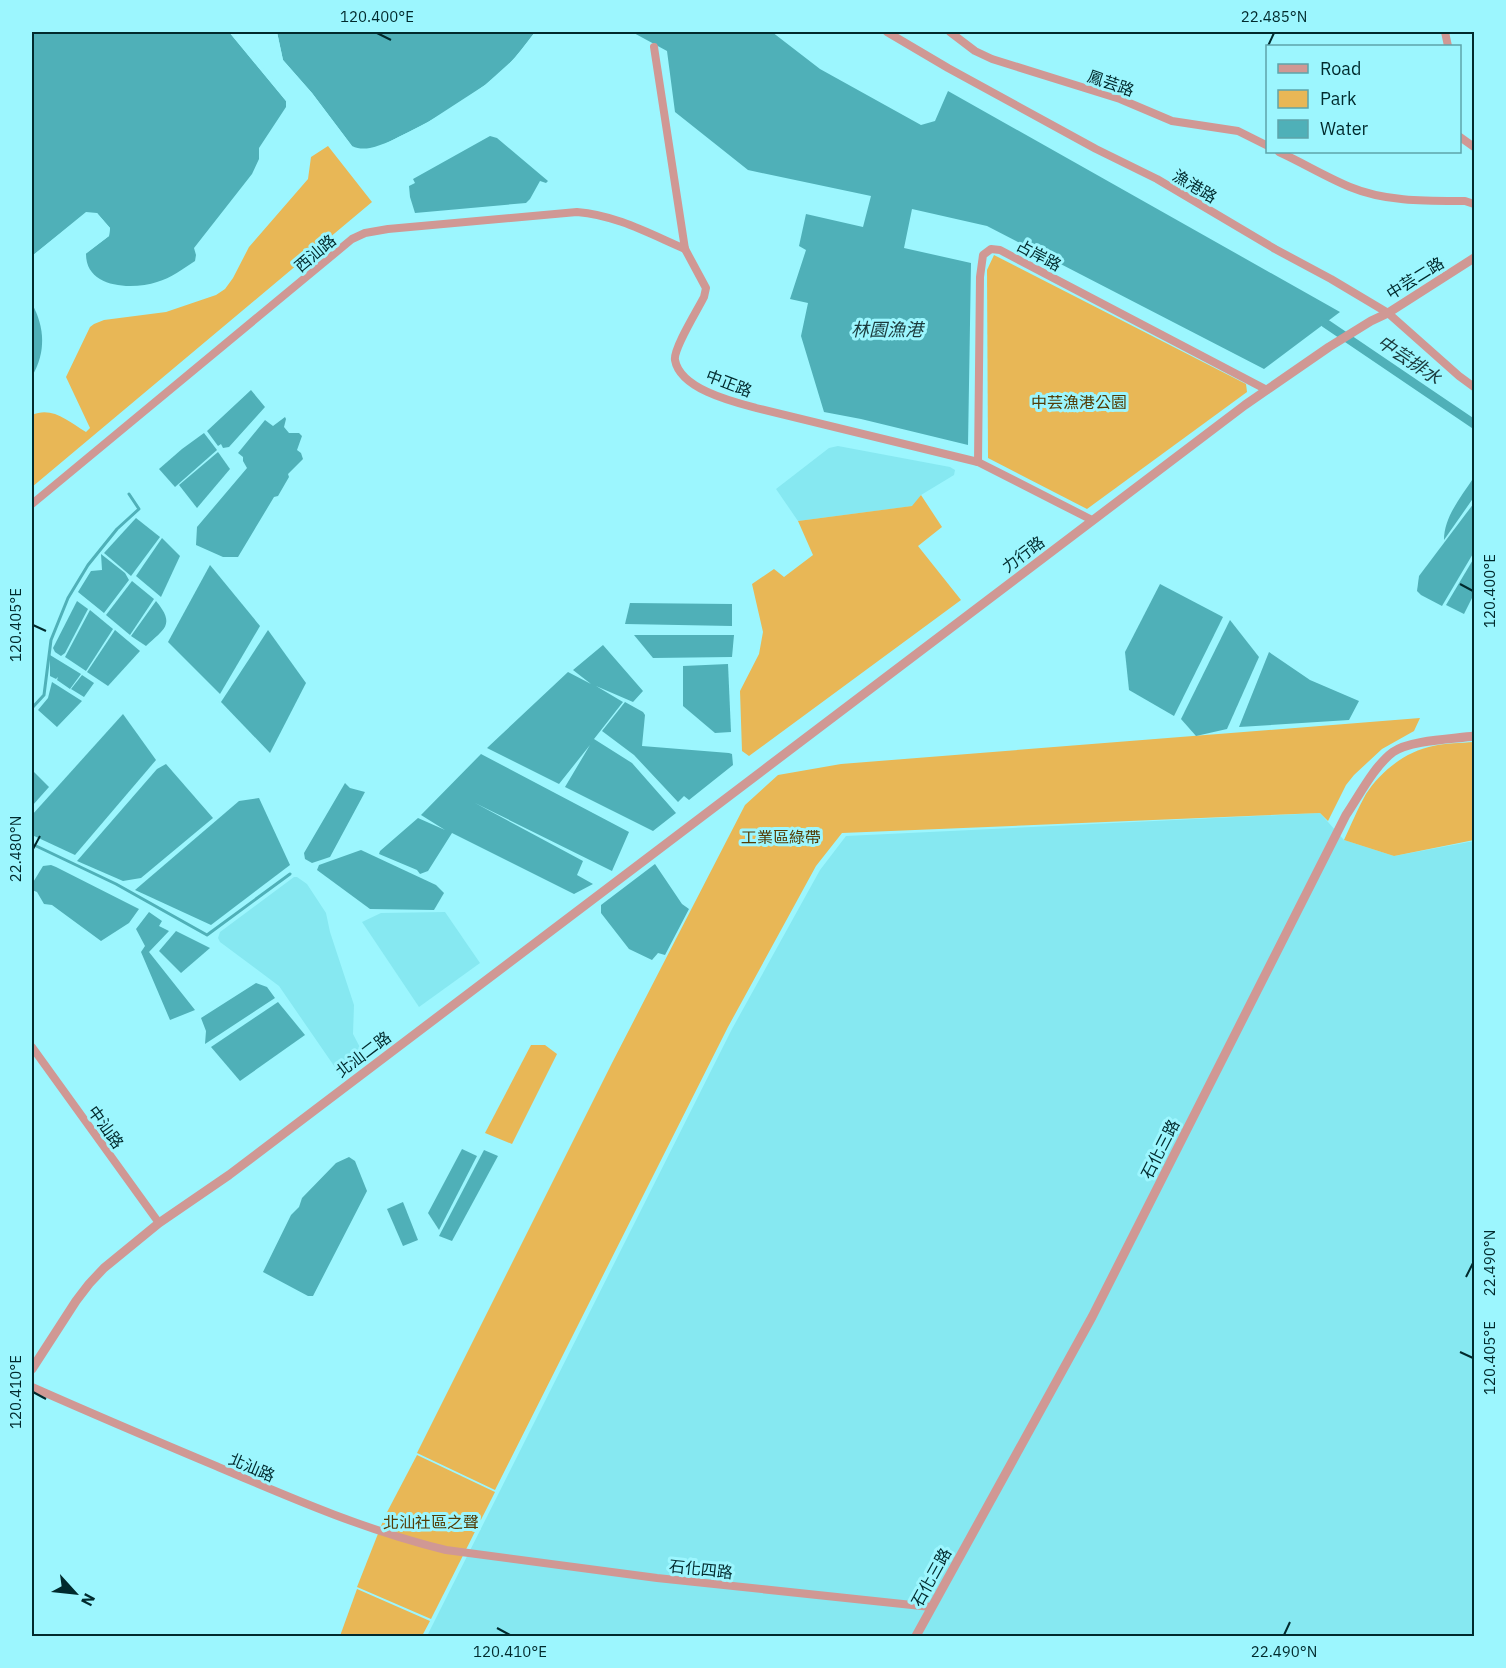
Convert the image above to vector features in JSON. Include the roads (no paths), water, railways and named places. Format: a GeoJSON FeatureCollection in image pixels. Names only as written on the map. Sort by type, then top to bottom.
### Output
{"type":"FeatureCollection","features":[{"type":"Feature","properties":{"kind":"street","name":"漁港路"},"geometry":{"type":"LineString","coordinates":[[887,32],[1066,133],[1157,179],[1388,313],[1474,387]]}},
{"type":"Feature","properties":{"kind":"street","name":"鳳芸路"},"geometry":{"type":"LineString","coordinates":[[950,32],[975,51],[992,59],[1120,99],[1172,121],[1238,131],[1266,145]]}},
{"type":"Feature","properties":{"kind":"street","name":"中正路"},"geometry":{"type":"LineString","coordinates":[[654,48],[685,249],[706,288],[704,297],[677,348],[675,359],[680,372],[693,384],[726,400],[978,462],[1092,520]]}},
{"type":"Feature","properties":{"kind":"street"},"geometry":{"type":"LineString","coordinates":[[1461,138],[1474,147]]}},
{"type":"Feature","properties":{"kind":"street"},"geometry":{"type":"LineString","coordinates":[[1281,153],[1349,187],[1367,193],[1402,200],[1465,201],[1474,204]]}},
{"type":"Feature","properties":{"kind":"street","name":"西汕路"},"geometry":{"type":"LineString","coordinates":[[32,504],[352,239],[365,233],[577,212],[614,218],[685,249]]}},
{"type":"Feature","properties":{"kind":"street","name":"占岸路"},"geometry":{"type":"LineString","coordinates":[[978,462],[980,277],[983,255],[990,249],[1000,250],[1267,390]]}},
{"type":"Feature","properties":{"kind":"street","name":"中芸二路"},"geometry":{"type":"LineString","coordinates":[[1329,347],[1388,313],[1474,258]]}},
{"type":"Feature","properties":{"kind":"street","name":"力行路"},"geometry":{"type":"LineString","coordinates":[[738,788],[1235,412],[1329,347]]}},
{"type":"Feature","properties":{"kind":"street","name":"石化三路"},"geometry":{"type":"LineString","coordinates":[[916,1636],[1092,1317],[1346,815],[1372,774],[1394,752],[1419,742],[1474,736]]}},
{"type":"Feature","properties":{"kind":"street","name":"北汕二路"},"geometry":{"type":"LineString","coordinates":[[32,1369],[89,1284],[104,1268],[159,1223],[229,1175],[738,788]]}},
{"type":"Feature","properties":{"kind":"street","name":"中汕路"},"geometry":{"type":"LineString","coordinates":[[32,1047],[159,1223]]}},
{"type":"Feature","properties":{"kind":"street","name":"北汕路"},"geometry":{"type":"LineString","coordinates":[[32,1387],[264,1487],[355,1522],[415,1542],[446,1550],[468,1552]]}},
{"type":"Feature","properties":{"kind":"street","name":"石化四路"},"geometry":{"type":"LineString","coordinates":[[468,1552],[657,1578],[931,1607]]}},
{"type":"Feature","properties":{"kind":"water"},"geometry":{"type":"Polygon","coordinates":[[[32,32],[229,32],[286,101],[286,107],[259,148],[259,159],[252,174],[194,248],[195,261],[177,273],[157,282],[136,286],[112,284],[93,274],[88,265],[86,253],[109,236],[110,228],[97,213],[86,213],[32,256],[32,32]]]}},
{"type":"Feature","properties":{"kind":"water"},"geometry":{"type":"Polygon","coordinates":[[[277,32],[535,32],[506,67],[465,100],[409,132],[380,145],[363,149],[352,146],[312,93],[283,60],[277,32]]]}},
{"type":"Feature","properties":{"kind":"water","name":"林園漁港"},"geometry":{"type":"Polygon","coordinates":[[[632,32],[772,32],[820,69],[921,125],[935,121],[948,91],[1340,312],[1264,369],[987,226],[912,209],[904,248],[971,263],[968,445],[824,412],[801,336],[808,303],[790,299],[806,250],[799,246],[806,214],[863,227],[871,196],[748,170],[675,112],[667,51],[632,32]]]}},
{"type":"Feature","properties":{"kind":"water"},"geometry":{"type":"Polygon","coordinates":[[[490,136],[497,138],[548,181],[546,183],[540,181],[526,203],[415,213],[409,186],[415,183],[413,179],[490,136]]]}},
{"type":"Feature","properties":{"kind":"water"},"geometry":{"type":"Polygon","coordinates":[[[32,304],[41,331],[42,349],[32,376],[32,304]]]}},
{"type":"Feature","properties":{"kind":"water"},"geometry":{"type":"Polygon","coordinates":[[[251,390],[265,407],[229,447],[223,448],[221,444],[218,446],[207,431],[251,390]]]}},
{"type":"Feature","properties":{"kind":"water"},"geometry":{"type":"Polygon","coordinates":[[[285,417],[284,427],[289,433],[299,433],[302,436],[297,450],[303,459],[288,474],[289,477],[278,496],[274,497],[238,557],[223,557],[196,545],[197,527],[247,468],[243,457],[238,453],[265,420],[273,426],[285,417]]]}},
{"type":"Feature","properties":{"kind":"water"},"geometry":{"type":"Polygon","coordinates":[[[204,433],[217,450],[175,487],[159,469],[204,433]]]}},
{"type":"Feature","properties":{"kind":"water"},"geometry":{"type":"Polygon","coordinates":[[[218,452],[230,469],[197,508],[179,485],[218,452]]]}},
{"type":"Feature","properties":{"kind":"water"},"geometry":{"type":"Polygon","coordinates":[[[1474,477],[1474,497],[1444,540],[1450,515],[1474,477]]]}},
{"type":"Feature","properties":{"kind":"water"},"geometry":{"type":"Polygon","coordinates":[[[1474,503],[1474,552],[1442,606],[1417,591],[1419,576],[1474,503]]]}},
{"type":"Feature","properties":{"kind":"water"},"geometry":{"type":"Polygon","coordinates":[[[136,518],[160,537],[131,576],[104,553],[136,518]]]}},
{"type":"Feature","properties":{"kind":"water"},"geometry":{"type":"Polygon","coordinates":[[[162,538],[180,556],[161,597],[136,576],[162,538]]]}},
{"type":"Feature","properties":{"kind":"water"},"geometry":{"type":"Polygon","coordinates":[[[101,554],[125,573],[129,580],[104,613],[78,592],[91,571],[102,570],[101,554]]]}},
{"type":"Feature","properties":{"kind":"water"},"geometry":{"type":"Polygon","coordinates":[[[1474,558],[1474,594],[1464,614],[1446,605],[1474,558]]]}},
{"type":"Feature","properties":{"kind":"water"},"geometry":{"type":"Polygon","coordinates":[[[210,565],[260,626],[220,694],[168,642],[210,565]]]}},
{"type":"Feature","properties":{"kind":"water"},"geometry":{"type":"Polygon","coordinates":[[[132,581],[154,599],[130,635],[106,615],[132,581]]]}},
{"type":"Feature","properties":{"kind":"water"},"geometry":{"type":"Polygon","coordinates":[[[1160,584],[1223,617],[1174,716],[1129,690],[1125,652],[1160,584]]]}},
{"type":"Feature","properties":{"kind":"water"},"geometry":{"type":"Polygon","coordinates":[[[77,601],[88,609],[65,653],[61,656],[53,648],[77,601]]]}},
{"type":"Feature","properties":{"kind":"water"},"geometry":{"type":"Polygon","coordinates":[[[156,601],[165,616],[165,626],[146,646],[131,636],[156,601]]]}},
{"type":"Feature","properties":{"kind":"water"},"geometry":{"type":"Polygon","coordinates":[[[630,603],[732,604],[732,626],[625,624],[630,603]]]}},
{"type":"Feature","properties":{"kind":"water"},"geometry":{"type":"Polygon","coordinates":[[[90,610],[113,629],[86,671],[65,657],[90,610]]]}},
{"type":"Feature","properties":{"kind":"water"},"geometry":{"type":"Polygon","coordinates":[[[1230,620],[1259,657],[1227,729],[1196,736],[1181,719],[1230,620]]]}},
{"type":"Feature","properties":{"kind":"water"},"geometry":{"type":"Polygon","coordinates":[[[115,630],[140,651],[108,686],[87,672],[115,630]]]}},
{"type":"Feature","properties":{"kind":"water"},"geometry":{"type":"Polygon","coordinates":[[[268,630],[306,683],[270,753],[221,702],[268,630]]]}},
{"type":"Feature","properties":{"kind":"water"},"geometry":{"type":"Polygon","coordinates":[[[634,635],[734,635],[732,657],[653,658],[634,635]]]}},
{"type":"Feature","properties":{"kind":"water"},"geometry":{"type":"Polygon","coordinates":[[[603,645],[643,691],[633,702],[596,686],[623,702],[594,739],[632,763],[676,813],[653,831],[565,787],[590,745],[559,784],[487,748],[568,672],[591,684],[573,670],[603,645]]]}},
{"type":"Feature","properties":{"kind":"water"},"geometry":{"type":"Polygon","coordinates":[[[1269,652],[1310,680],[1359,701],[1349,720],[1239,727],[1269,652]]]}},
{"type":"Feature","properties":{"kind":"water"},"geometry":{"type":"Polygon","coordinates":[[[50,655],[81,674],[70,689],[57,680],[58,677],[56,679],[50,676],[50,655]]]}},
{"type":"Feature","properties":{"kind":"water"},"geometry":{"type":"Polygon","coordinates":[[[728,664],[731,732],[715,733],[683,706],[683,666],[728,664]]]}},
{"type":"Feature","properties":{"kind":"water"},"geometry":{"type":"Polygon","coordinates":[[[82,675],[94,683],[84,697],[71,689],[82,675]]]}},
{"type":"Feature","properties":{"kind":"water"},"geometry":{"type":"Polygon","coordinates":[[[52,682],[82,701],[57,727],[38,710],[48,698],[52,682]]]}},
{"type":"Feature","properties":{"kind":"water"},"geometry":{"type":"Polygon","coordinates":[[[625,702],[645,715],[642,746],[729,753],[732,754],[733,765],[689,800],[684,796],[678,802],[634,755],[602,731],[625,702]]]}},
{"type":"Feature","properties":{"kind":"water"},"geometry":{"type":"Polygon","coordinates":[[[123,714],[156,760],[75,855],[32,835],[32,815],[123,714]]]}},
{"type":"Feature","properties":{"kind":"water"},"geometry":{"type":"Polygon","coordinates":[[[481,754],[629,832],[612,871],[475,803],[583,861],[577,875],[593,884],[574,894],[452,833],[428,871],[420,874],[417,870],[379,854],[418,818],[445,830],[421,815],[481,754]]]}},
{"type":"Feature","properties":{"kind":"water"},"geometry":{"type":"Polygon","coordinates":[[[166,764],[213,818],[141,878],[123,881],[77,861],[157,769],[166,764]]]}},
{"type":"Feature","properties":{"kind":"water"},"geometry":{"type":"Polygon","coordinates":[[[32,770],[49,787],[32,806],[32,770]]]}},
{"type":"Feature","properties":{"kind":"water"},"geometry":{"type":"Polygon","coordinates":[[[345,783],[350,788],[365,792],[330,857],[312,863],[305,859],[304,853],[345,783]]]}},
{"type":"Feature","properties":{"kind":"water"},"geometry":{"type":"Polygon","coordinates":[[[259,798],[290,865],[211,925],[135,890],[239,801],[259,798]]]}},
{"type":"Feature","properties":{"kind":"water"},"geometry":{"type":"Polygon","coordinates":[[[361,850],[436,885],[444,893],[434,910],[370,909],[317,870],[319,865],[361,850]]]}},
{"type":"Feature","properties":{"kind":"water"},"geometry":{"type":"Polygon","coordinates":[[[655,864],[682,904],[689,909],[665,955],[658,953],[652,960],[629,949],[601,913],[601,905],[655,864]]]}},
{"type":"Feature","properties":{"kind":"water"},"geometry":{"type":"Polygon","coordinates":[[[51,865],[139,909],[129,923],[101,941],[52,905],[44,904],[37,892],[32,890],[32,884],[43,866],[51,865]]]}},
{"type":"Feature","properties":{"kind":"water"},"geometry":{"type":"Polygon","coordinates":[[[149,912],[162,921],[159,926],[169,931],[149,952],[195,1010],[170,1020],[141,952],[145,946],[136,929],[149,912]]]}},
{"type":"Feature","properties":{"kind":"water"},"geometry":{"type":"Polygon","coordinates":[[[176,931],[210,948],[181,973],[159,951],[176,931]]]}},
{"type":"Feature","properties":{"kind":"water"},"geometry":{"type":"Polygon","coordinates":[[[256,983],[267,987],[275,998],[205,1044],[206,1031],[201,1018],[256,983]]]}},
{"type":"Feature","properties":{"kind":"water"},"geometry":{"type":"Polygon","coordinates":[[[278,1002],[305,1035],[240,1081],[211,1047],[278,1002]]]}},
{"type":"Feature","properties":{"kind":"water"},"geometry":{"type":"Polygon","coordinates":[[[462,1149],[477,1156],[439,1230],[428,1213],[462,1149]]]}},
{"type":"Feature","properties":{"kind":"water"},"geometry":{"type":"Polygon","coordinates":[[[484,1150],[498,1156],[452,1241],[439,1236],[484,1150]]]}},
{"type":"Feature","properties":{"kind":"water"},"geometry":{"type":"Polygon","coordinates":[[[349,1157],[355,1161],[367,1191],[313,1296],[308,1296],[263,1272],[291,1215],[299,1207],[302,1198],[336,1163],[349,1157]]]}},
{"type":"Feature","properties":{"kind":"water"},"geometry":{"type":"Polygon","coordinates":[[[403,1202],[418,1240],[403,1246],[387,1209],[403,1202]]]}},
{"type":"Feature","properties":{"kind":"waterway","name":"中芸排水"},"geometry":{"type":"LineString","coordinates":[[1325,323],[1474,424]]}},
{"type":"Feature","properties":{"kind":"waterway"},"geometry":{"type":"LineString","coordinates":[[32,708],[44,695],[51,640],[68,598],[88,565],[117,529],[139,509],[129,494]]}},
{"type":"Feature","properties":{"kind":"waterway"},"geometry":{"type":"LineString","coordinates":[[32,844],[116,884],[207,935],[290,874]]}},
{"type":"Feature","properties":{"kind":"park label","name":"中芸漁港公園"},"geometry":{"type":"Point","coordinates":[1079,402]}},
{"type":"Feature","properties":{"kind":"park label","name":"工業區綠帶"},"geometry":{"type":"Point","coordinates":[781,837]}},
{"type":"Feature","properties":{"kind":"park label","name":"北汕社區之聲"},"geometry":{"type":"Point","coordinates":[431,1522]}}]}
